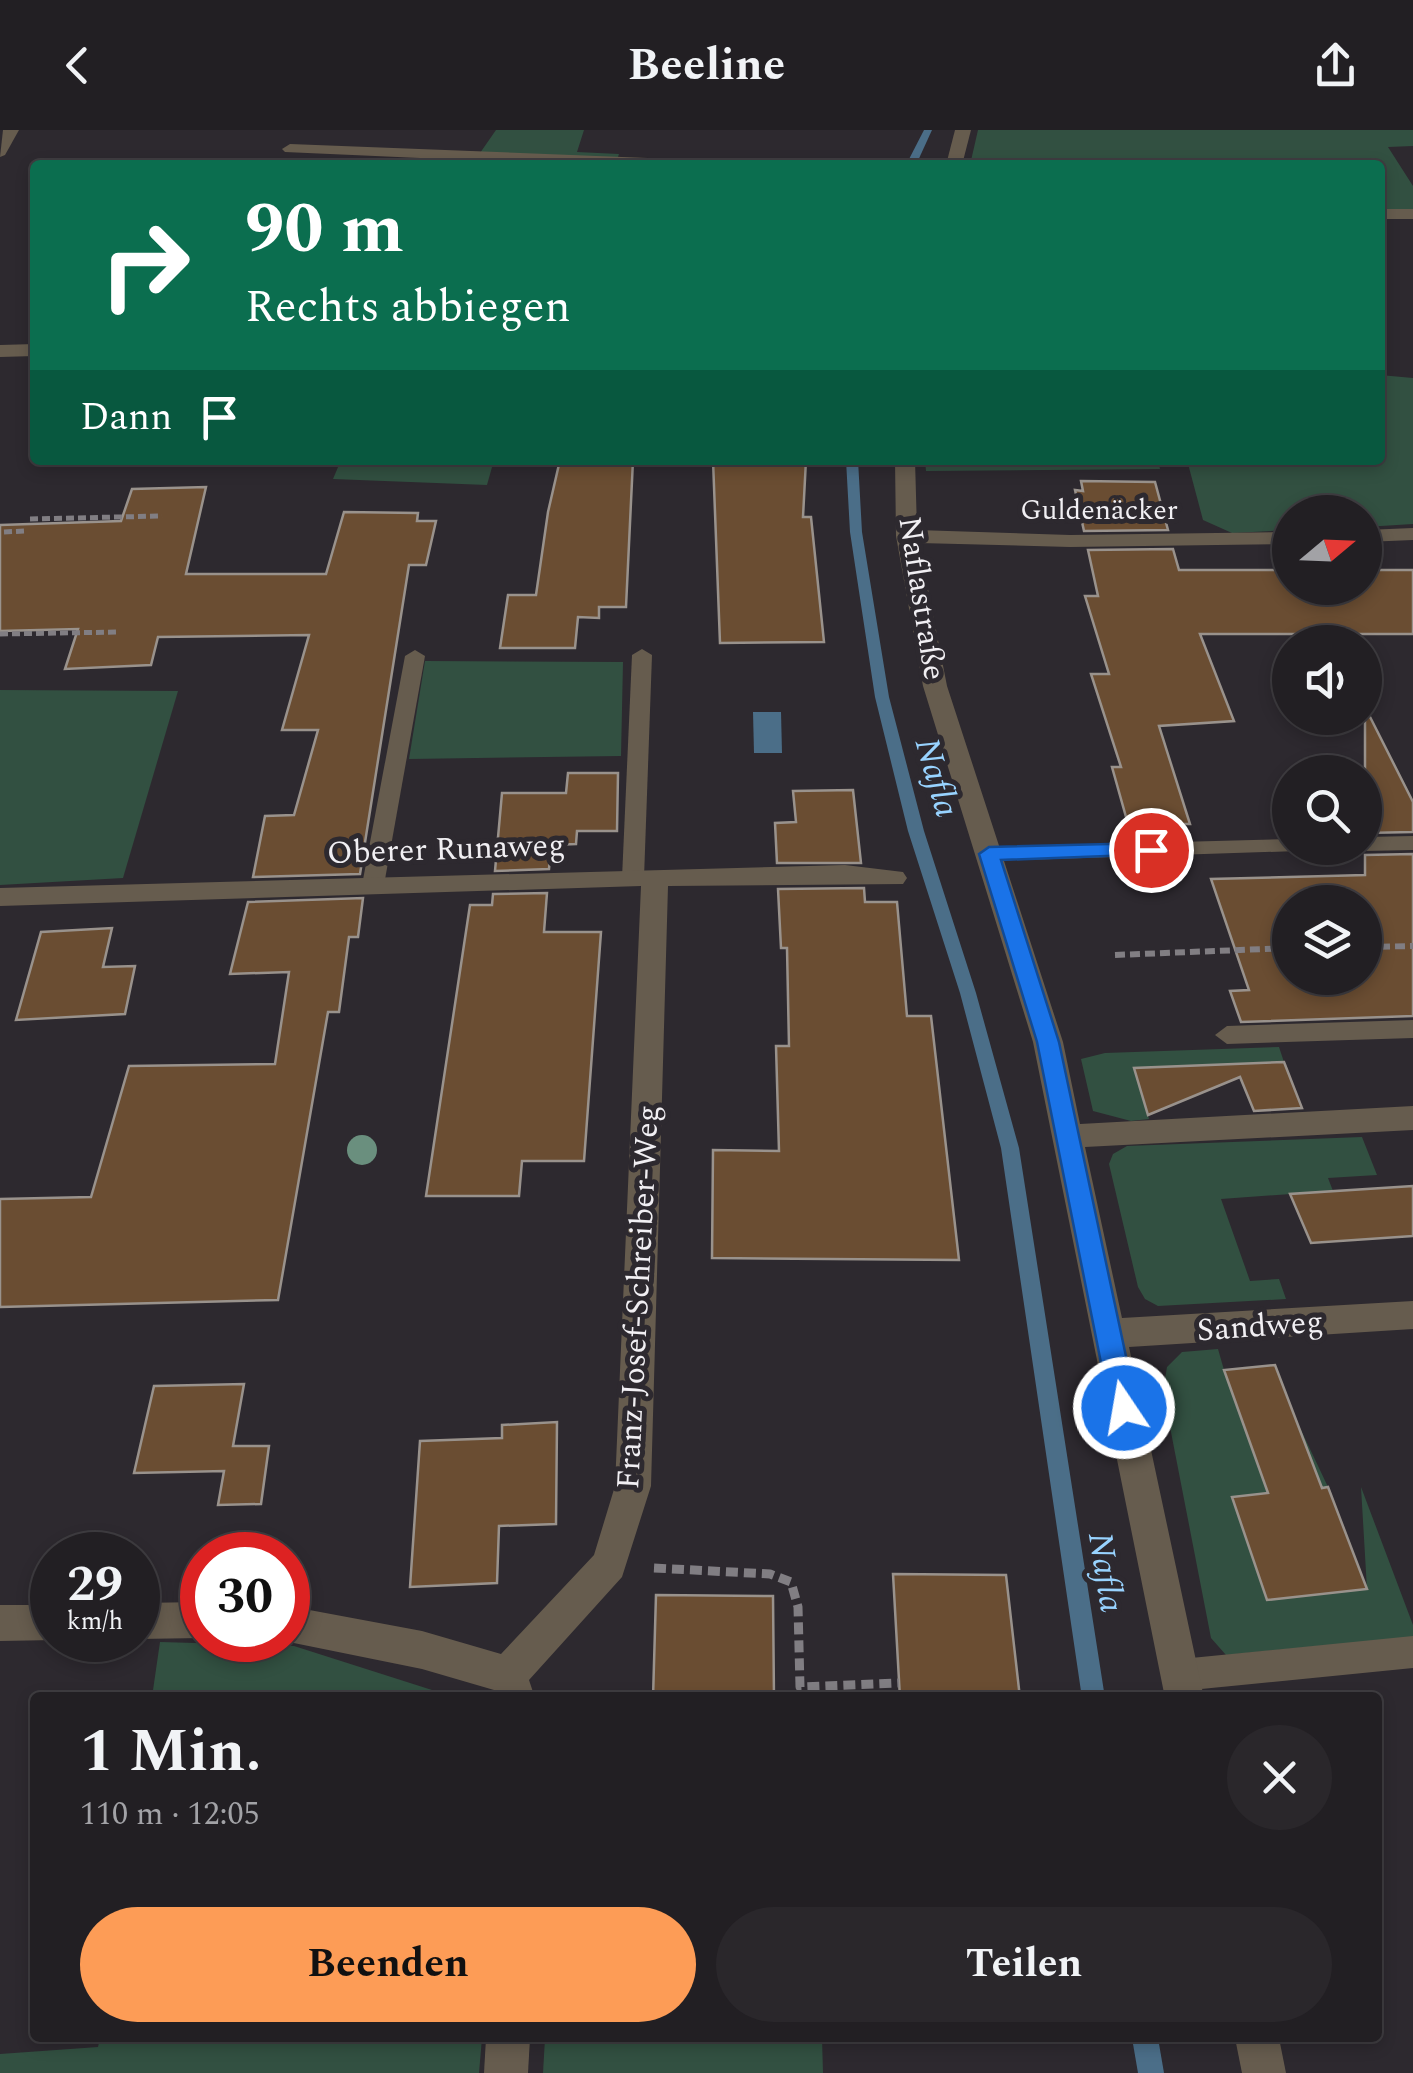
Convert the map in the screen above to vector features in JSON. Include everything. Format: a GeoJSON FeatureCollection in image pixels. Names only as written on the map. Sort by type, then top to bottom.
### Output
{"type":"FeatureCollection","features":[{"type":"Feature","properties":{"kind":"street"},"geometry":{"type":"LineString","coordinates":[[0,152],[11,130]]}},
{"type":"Feature","properties":{"kind":"street"},"geometry":{"type":"LineString","coordinates":[[297,130],[288,157],[453,160]]}},
{"type":"Feature","properties":{"kind":"street"},"geometry":{"type":"LineString","coordinates":[[955,160],[963,130]]}},
{"type":"Feature","properties":{"kind":"street"},"geometry":{"type":"LineString","coordinates":[[1385,214],[1413,214]]}},
{"type":"Feature","properties":{"kind":"street"},"geometry":{"type":"LineString","coordinates":[[0,351],[30,350]]}},
{"type":"Feature","properties":{"kind":"street","name":"Naflastraße"},"geometry":{"type":"LineString","coordinates":[[905,465],[907,536],[935,686],[1048,1042],[1183,1686]]}},
{"type":"Feature","properties":{"kind":"street"},"geometry":{"type":"LineString","coordinates":[[1382,535],[1413,534]]}},
{"type":"Feature","properties":{"kind":"street","name":"Guldenäcker"},"geometry":{"type":"LineString","coordinates":[[907,536],[1070,540],[1272,538]]}},
{"type":"Feature","properties":{"kind":"street","name":"Oberer Runaweg"},"geometry":{"type":"LineString","coordinates":[[0,897],[644,878],[845,874],[894,878]]}},
{"type":"Feature","properties":{"kind":"street","name":"Franz-Josef-Schreiber-Weg"},"geometry":{"type":"LineString","coordinates":[[310,1630],[422,1650],[512,1686],[609,1565],[633,1486],[644,878]]}},
{"type":"Feature","properties":{"kind":"street"},"geometry":{"type":"LineString","coordinates":[[1070,1136],[1413,1118]]}},
{"type":"Feature","properties":{"kind":"street","name":"Sandweg"},"geometry":{"type":"LineString","coordinates":[[1107,1332],[1413,1315]]}},
{"type":"Feature","properties":{"kind":"street"},"geometry":{"type":"LineString","coordinates":[[0,1623],[30,1622]]}},
{"type":"Feature","properties":{"kind":"street"},"geometry":{"type":"LineString","coordinates":[[506,2073],[508,2042]]}},
{"type":"Feature","properties":{"kind":"street"},"geometry":{"type":"LineString","coordinates":[[1257,2042],[1264,2073]]}},
{"type":"Feature","properties":{"kind":"lane"},"geometry":{"type":"LineString","coordinates":[[642,655],[644,878]]}},
{"type":"Feature","properties":{"kind":"lane"},"geometry":{"type":"LineString","coordinates":[[372,885],[416,656]]}},
{"type":"Feature","properties":{"kind":"lane"},"geometry":{"type":"LineString","coordinates":[[1382,844],[1413,843]]}},
{"type":"Feature","properties":{"kind":"lane"},"geometry":{"type":"LineString","coordinates":[[989,854],[1272,846]]}},
{"type":"Feature","properties":{"kind":"lane"},"geometry":{"type":"LineString","coordinates":[[1227,1035],[1413,1029]]}},
{"type":"Feature","properties":{"kind":"lane","name":"Naflastraße"},"geometry":{"type":"LineString","coordinates":[[1183,1686],[1413,1652]]}},
{"type":"Feature","properties":{"kind":"path"},"geometry":{"type":"LineString","coordinates":[[30,519],[162,516]]}},
{"type":"Feature","properties":{"kind":"path"},"geometry":{"type":"LineString","coordinates":[[4,532],[25,531]]}},
{"type":"Feature","properties":{"kind":"path"},"geometry":{"type":"LineString","coordinates":[[0,634],[119,632]]}},
{"type":"Feature","properties":{"kind":"path"},"geometry":{"type":"LineString","coordinates":[[1382,947],[1413,946]]}},
{"type":"Feature","properties":{"kind":"path"},"geometry":{"type":"LineString","coordinates":[[1115,955],[1272,949]]}},
{"type":"Feature","properties":{"kind":"path"},"geometry":{"type":"LineString","coordinates":[[609,1565],[770,1574],[792,1582],[798,1607],[800,1687],[899,1683]]}},
{"type":"Feature","properties":{"kind":"green space"},"geometry":{"type":"Polygon","coordinates":[[[496,130],[584,130],[577,152],[619,154],[617,160],[480,153],[496,130]]]}},
{"type":"Feature","properties":{"kind":"green space"},"geometry":{"type":"Polygon","coordinates":[[[978,130],[1413,130],[1413,146],[1388,147],[1413,186],[1413,209],[1385,209],[1385,160],[971,160],[978,130]]]}},
{"type":"Feature","properties":{"kind":"green space"},"geometry":{"type":"Polygon","coordinates":[[[1385,375],[1413,378],[1413,524],[1382,526],[1382,495],[1272,495],[1272,531],[1232,533],[1203,520],[1188,465],[1385,465],[1385,375]]]}},
{"type":"Feature","properties":{"kind":"green space"},"geometry":{"type":"Polygon","coordinates":[[[339,465],[493,465],[487,485],[333,479],[339,465]]]}},
{"type":"Feature","properties":{"kind":"green space"},"geometry":{"type":"Polygon","coordinates":[[[925,465],[1159,465],[1160,469],[926,471],[925,465]]]}},
{"type":"Feature","properties":{"kind":"green space"},"geometry":{"type":"Polygon","coordinates":[[[425,661],[623,662],[621,756],[409,759],[425,661]]]}},
{"type":"Feature","properties":{"kind":"green space"},"geometry":{"type":"Polygon","coordinates":[[[0,690],[178,691],[123,878],[0,885],[0,690]]]}},
{"type":"Feature","properties":{"kind":"green space"},"geometry":{"type":"Polygon","coordinates":[[[1279,1047],[1284,1062],[1134,1068],[1149,1119],[1131,1121],[1093,1111],[1081,1059],[1105,1053],[1279,1047]]]}},
{"type":"Feature","properties":{"kind":"green space"},"geometry":{"type":"Polygon","coordinates":[[[1362,1137],[1377,1175],[1328,1178],[1333,1191],[1221,1199],[1250,1281],[1279,1279],[1286,1299],[1158,1306],[1145,1299],[1138,1287],[1109,1164],[1113,1154],[1127,1146],[1362,1137]]]}},
{"type":"Feature","properties":{"kind":"green space"},"geometry":{"type":"Polygon","coordinates":[[[1218,1349],[1224,1370],[1292,1411],[1328,1487],[1232,1497],[1266,1599],[1367,1589],[1361,1487],[1413,1625],[1413,1637],[1226,1655],[1211,1638],[1163,1391],[1167,1367],[1182,1352],[1218,1349]]]}},
{"type":"Feature","properties":{"kind":"green space"},"geometry":{"type":"Polygon","coordinates":[[[160,1642],[180,1643],[180,1662],[310,1662],[310,1651],[435,1692],[153,1692],[160,1642]]]}},
{"type":"Feature","properties":{"kind":"green space"},"geometry":{"type":"Polygon","coordinates":[[[99,2042],[482,2042],[479,2073],[0,2073],[0,2054],[98,2047],[99,2042]]]}},
{"type":"Feature","properties":{"kind":"green space"},"geometry":{"type":"Polygon","coordinates":[[[545,2042],[822,2042],[823,2073],[543,2073],[545,2042]]]}},
{"type":"Feature","properties":{"kind":"water"},"geometry":{"type":"Polygon","coordinates":[[[753,712],[781,712],[782,753],[754,753],[753,712]]]}},
{"type":"Feature","properties":{"kind":"building"},"geometry":{"type":"Polygon","coordinates":[[[559,465],[633,465],[626,607],[599,607],[599,618],[578,617],[575,648],[500,648],[508,595],[536,595],[559,465]]]}},
{"type":"Feature","properties":{"kind":"building"},"geometry":{"type":"Polygon","coordinates":[[[713,465],[806,465],[803,517],[811,517],[824,642],[720,643],[713,465]]]}},
{"type":"Feature","properties":{"kind":"building"},"geometry":{"type":"Polygon","coordinates":[[[1081,481],[1155,482],[1168,530],[1084,531],[1075,490],[1083,491],[1081,481]]]}},
{"type":"Feature","properties":{"kind":"building"},"geometry":{"type":"Polygon","coordinates":[[[206,487],[186,574],[326,574],[344,512],[418,513],[417,521],[436,521],[426,565],[409,565],[360,874],[253,877],[265,816],[294,815],[318,730],[282,730],[309,635],[158,637],[151,665],[65,669],[78,629],[0,631],[0,525],[121,521],[132,489],[206,487]]]}},
{"type":"Feature","properties":{"kind":"building"},"geometry":{"type":"Polygon","coordinates":[[[1173,549],[1179,570],[1272,570],[1272,605],[1382,605],[1382,570],[1413,570],[1413,634],[1382,634],[1382,625],[1272,625],[1272,634],[1200,634],[1234,721],[1159,726],[1190,824],[1128,824],[1112,767],[1121,767],[1091,674],[1109,674],[1085,596],[1098,596],[1088,550],[1173,549]]]}},
{"type":"Feature","properties":{"kind":"building"},"geometry":{"type":"Polygon","coordinates":[[[1365,735],[1379,735],[1413,802],[1413,832],[1382,833],[1382,755],[1365,755],[1365,735]]]}},
{"type":"Feature","properties":{"kind":"building"},"geometry":{"type":"Polygon","coordinates":[[[568,773],[618,773],[617,831],[577,831],[576,844],[551,845],[549,869],[495,871],[502,793],[566,793],[568,773]]]}},
{"type":"Feature","properties":{"kind":"building"},"geometry":{"type":"Polygon","coordinates":[[[853,790],[861,863],[777,863],[775,823],[796,822],[793,791],[853,790]]]}},
{"type":"Feature","properties":{"kind":"building"},"geometry":{"type":"Polygon","coordinates":[[[1413,854],[1413,1016],[1241,1022],[1230,991],[1249,990],[1211,879],[1365,875],[1365,865],[1382,865],[1382,855],[1413,854]]]}},
{"type":"Feature","properties":{"kind":"building"},"geometry":{"type":"Polygon","coordinates":[[[864,888],[865,902],[897,902],[907,1016],[931,1016],[959,1260],[712,1258],[713,1150],[779,1151],[776,1046],[789,1046],[787,948],[781,948],[778,889],[864,888]]]}},
{"type":"Feature","properties":{"kind":"building"},"geometry":{"type":"Polygon","coordinates":[[[547,893],[544,932],[601,932],[584,1161],[522,1161],[519,1196],[426,1196],[470,905],[492,905],[493,894],[547,893]]]}},
{"type":"Feature","properties":{"kind":"building"},"geometry":{"type":"Polygon","coordinates":[[[363,898],[358,937],[349,937],[339,1012],[328,1012],[278,1300],[0,1307],[0,1199],[91,1197],[129,1066],[275,1064],[289,972],[230,974],[248,902],[363,898]]]}},
{"type":"Feature","properties":{"kind":"building"},"geometry":{"type":"Polygon","coordinates":[[[112,928],[103,967],[135,966],[125,1014],[16,1020],[41,932],[112,928]]]}},
{"type":"Feature","properties":{"kind":"building"},"geometry":{"type":"Polygon","coordinates":[[[1284,1062],[1302,1108],[1254,1111],[1240,1077],[1148,1115],[1134,1068],[1284,1062]]]}},
{"type":"Feature","properties":{"kind":"building"},"geometry":{"type":"Polygon","coordinates":[[[1413,1186],[1413,1236],[1311,1243],[1290,1194],[1413,1186]]]}},
{"type":"Feature","properties":{"kind":"building"},"geometry":{"type":"Polygon","coordinates":[[[1275,1365],[1322,1488],[1328,1487],[1367,1589],[1267,1600],[1232,1497],[1268,1493],[1224,1370],[1275,1365]]]}},
{"type":"Feature","properties":{"kind":"building"},"geometry":{"type":"Polygon","coordinates":[[[244,1384],[233,1446],[269,1446],[261,1504],[218,1505],[224,1471],[134,1473],[154,1386],[244,1384]]]}},
{"type":"Feature","properties":{"kind":"building"},"geometry":{"type":"Polygon","coordinates":[[[557,1422],[556,1524],[499,1526],[497,1583],[410,1587],[420,1441],[502,1438],[502,1425],[557,1422]]]}},
{"type":"Feature","properties":{"kind":"building"},"geometry":{"type":"Polygon","coordinates":[[[893,1574],[1006,1575],[1019,1692],[900,1692],[893,1574]]]}},
{"type":"Feature","properties":{"kind":"building"},"geometry":{"type":"Polygon","coordinates":[[[656,1595],[773,1596],[774,1692],[653,1692],[656,1595]]]}},
{"type":"Feature","properties":{"kind":"waterway","name":"Nafla"},"geometry":{"type":"LineString","coordinates":[[913,160],[928,130]]}},
{"type":"Feature","properties":{"kind":"waterway","name":"Nafla"},"geometry":{"type":"LineString","coordinates":[[852,465],[856,532],[882,697],[916,831],[968,993],[1010,1148],[1093,1692]]}},
{"type":"Feature","properties":{"kind":"waterway","name":"Nafla"},"geometry":{"type":"LineString","coordinates":[[1146,2042],[1151,2073]]}},
{"type":"Feature","properties":{"kind":"route"},"geometry":{"type":"LineString","coordinates":[[1124,1408],[1048,1042],[989,854],[1151,850]]}}]}
